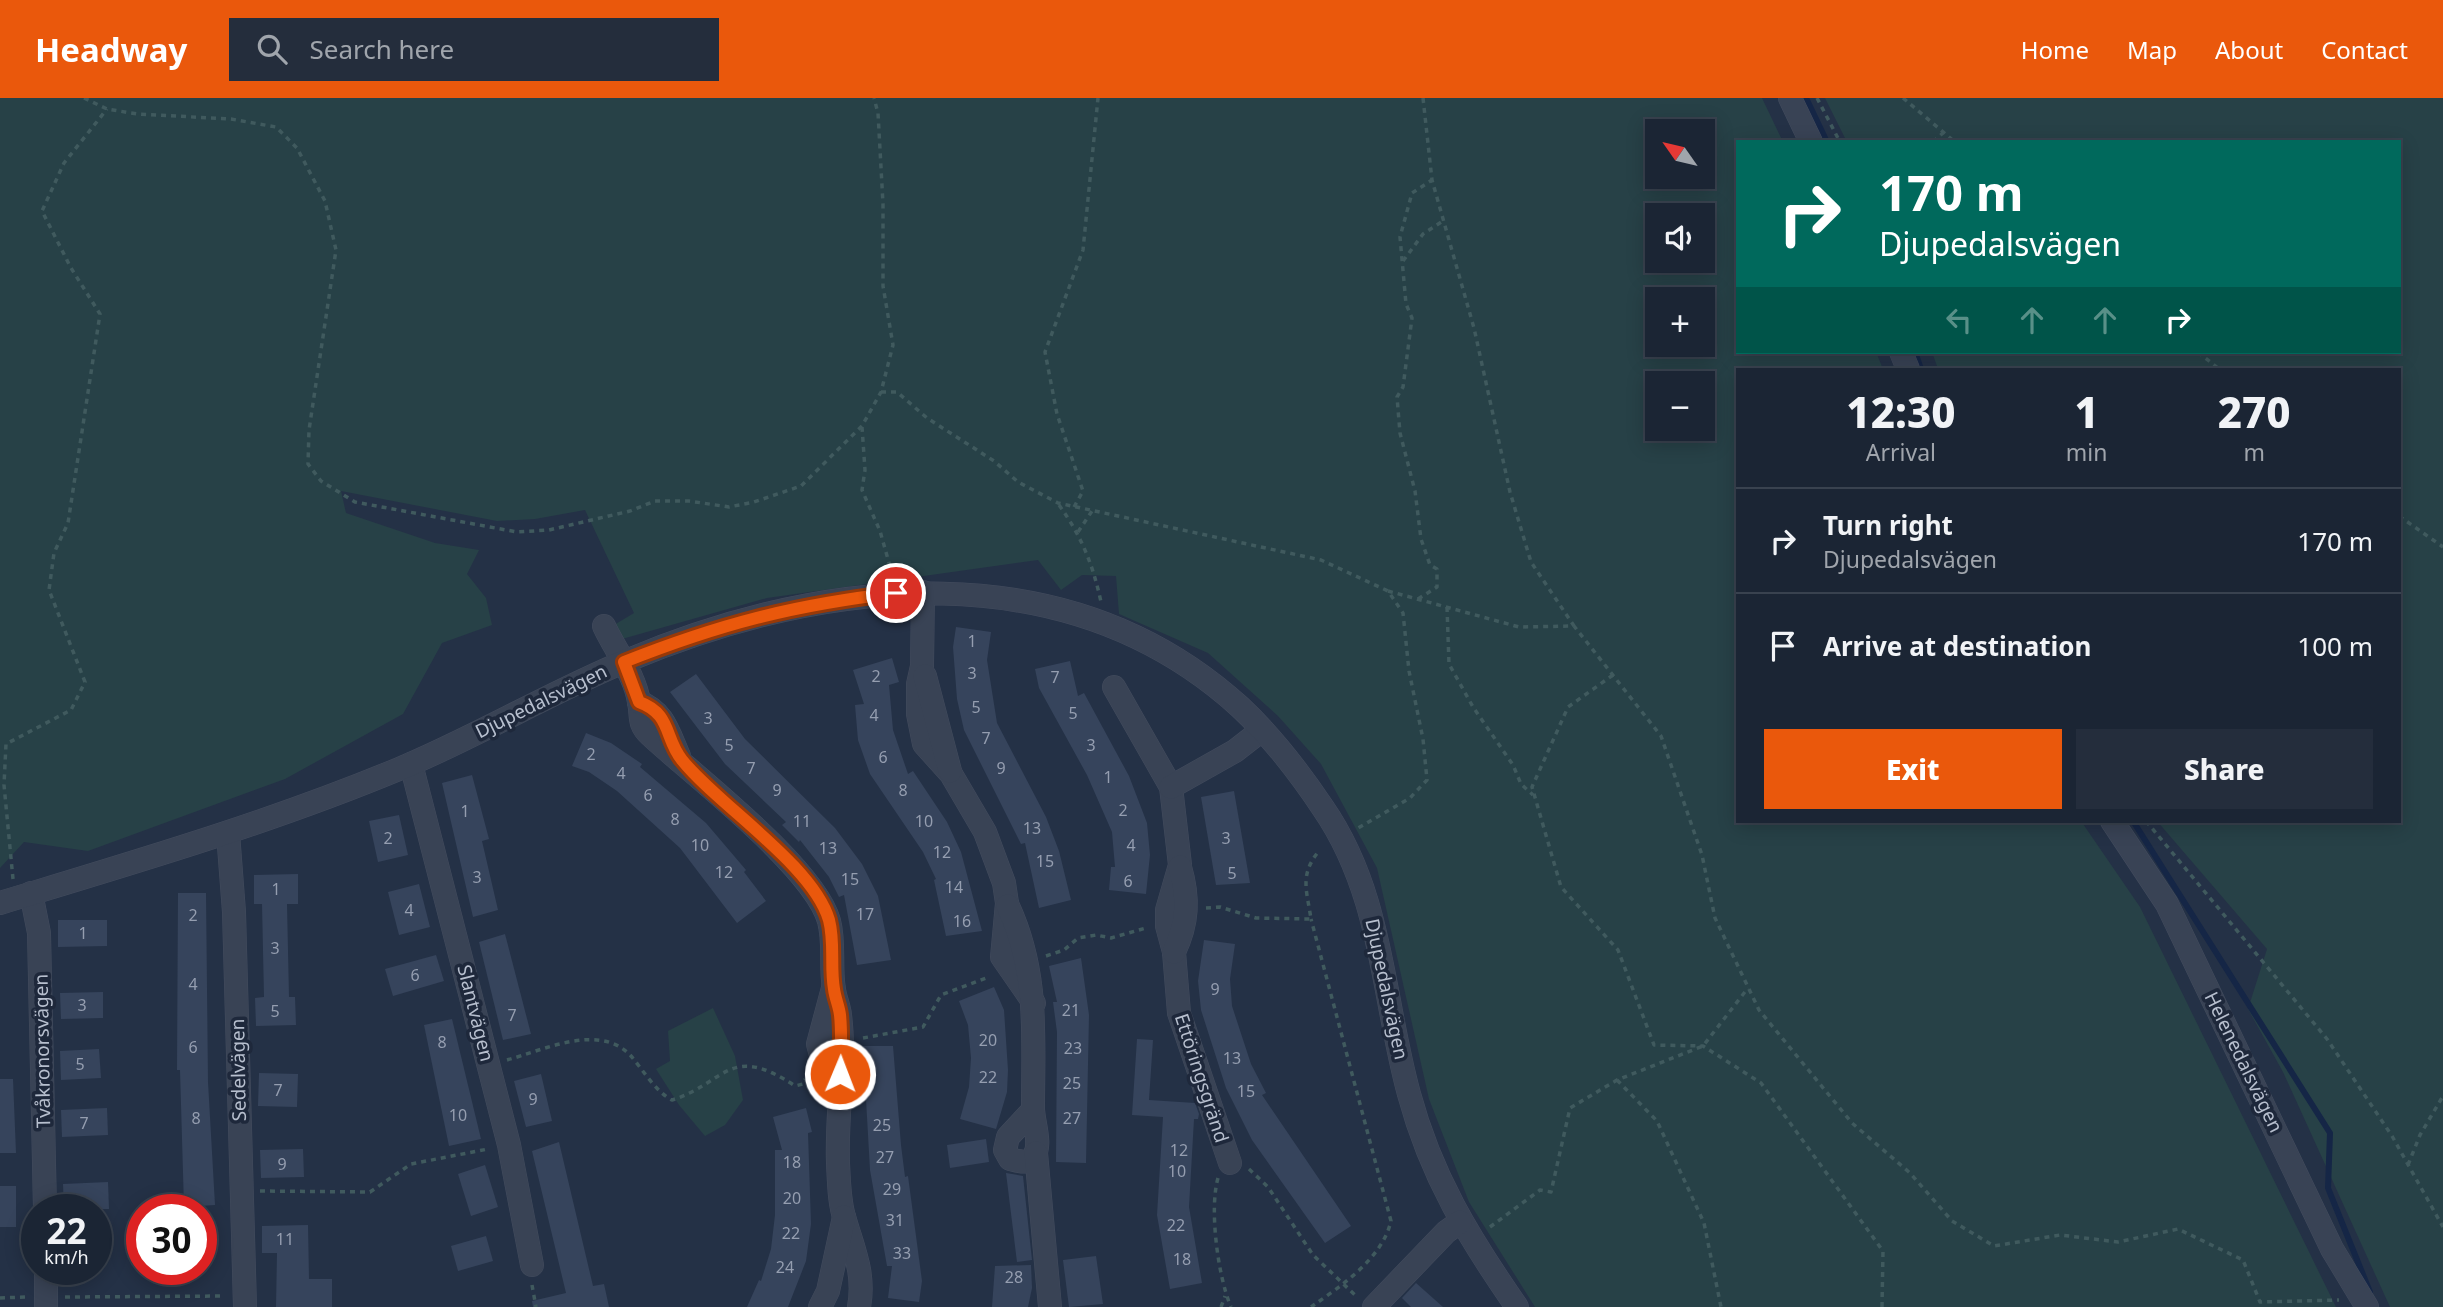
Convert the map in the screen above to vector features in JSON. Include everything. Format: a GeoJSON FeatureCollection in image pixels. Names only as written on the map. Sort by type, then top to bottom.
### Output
{"type":"FeatureCollection","features":[{"type":"Feature","properties":{"kind":"street"},"geometry":{"type":"LineString","coordinates":[[1790,98],[1810,140]]}},
{"type":"Feature","properties":{"kind":"street"},"geometry":{"type":"LineString","coordinates":[[923,592],[922,666],[951,774],[985,832],[1004,883],[1007,903],[1023,938],[1018,965],[1034,1003],[1033,1110],[1050,1307]]}},
{"type":"Feature","properties":{"kind":"street","name":"Djupedalsvägen"},"geometry":{"type":"LineString","coordinates":[[15,899],[291,813],[411,764],[624,662],[692,635],[766,613],[816,603],[896,593],[982,595],[1029,601],[1098,621],[1183,664],[1241,709],[1262,730],[1326,811],[1348,849],[1378,933],[1408,1093],[1444,1192],[1466,1232],[1517,1307]]}},
{"type":"Feature","properties":{"kind":"street"},"geometry":{"type":"LineString","coordinates":[[604,626],[624,662],[639,702],[653,707],[667,726],[680,758],[791,864],[818,899],[828,919],[834,950],[834,988],[840,1013],[837,1118],[844,1217],[859,1261],[863,1286],[860,1303],[824,1299],[844,1217]]}},
{"type":"Feature","properties":{"kind":"street"},"geometry":{"type":"LineString","coordinates":[[1114,687],[1171,787],[1235,751],[1262,730]]}},
{"type":"Feature","properties":{"kind":"street","name":"Slantvägen"},"geometry":{"type":"LineString","coordinates":[[411,764],[509,1145],[532,1265]]}},
{"type":"Feature","properties":{"kind":"street","name":"Ettöringsgränd"},"geometry":{"type":"LineString","coordinates":[[1171,787],[1180,865],[1185,885],[1177,916],[1174,952],[1179,1013],[1230,1163]]}},
{"type":"Feature","properties":{"kind":"street","name":"Helenedalsvägen"},"geometry":{"type":"LineString","coordinates":[[2113,823],[2167,904],[2332,1249],[2366,1303]]}},
{"type":"Feature","properties":{"kind":"street","name":"Sedelvägen"},"geometry":{"type":"LineString","coordinates":[[228,833],[234,912],[245,1302]]}},
{"type":"Feature","properties":{"kind":"street","name":"Tvåkronorsvägen"},"geometry":{"type":"LineString","coordinates":[[15,899],[39,933],[45,1194]]}},
{"type":"Feature","properties":{"kind":"street"},"geometry":{"type":"LineString","coordinates":[[834,988],[818,1044],[837,1118]]}},
{"type":"Feature","properties":{"kind":"street"},"geometry":{"type":"LineString","coordinates":[[1033,1110],[1007,1138],[1005,1150],[1010,1159],[1023,1163],[1032,1160],[1036,1153]]}},
{"type":"Feature","properties":{"kind":"street"},"geometry":{"type":"LineString","coordinates":[[1374,1307],[1446,1232],[1466,1232]]}},
{"type":"Feature","properties":{"kind":"path"},"geometry":{"type":"LineString","coordinates":[[85,98],[107,109],[231,119],[275,127],[297,148],[326,201],[336,250],[309,430],[309,464],[321,481],[355,502],[517,533],[549,530],[630,510],[654,501],[688,501],[729,507],[801,486],[862,426],[881,392],[894,345],[883,286],[883,204],[878,113],[874,98]]}},
{"type":"Feature","properties":{"kind":"path"},"geometry":{"type":"LineString","coordinates":[[1074,507],[1083,491],[1057,414],[1045,352],[1083,250],[1098,98]]}},
{"type":"Feature","properties":{"kind":"path"},"geometry":{"type":"LineString","coordinates":[[1423,98],[1432,180],[1474,328],[1510,492],[1531,562],[1574,626],[1661,736],[1702,855],[1715,918],[1759,1010],[1852,1123],[1910,1173],[1952,1221],[1994,1246],[2060,1235],[2118,1242],[2178,1229],[2243,1260],[2260,1301],[2366,1303]]}},
{"type":"Feature","properties":{"kind":"path"},"geometry":{"type":"LineString","coordinates":[[1817,98],[1839,140]]}},
{"type":"Feature","properties":{"kind":"path"},"geometry":{"type":"LineString","coordinates":[[1903,98],[1953,140]]}},
{"type":"Feature","properties":{"kind":"path"},"geometry":{"type":"LineString","coordinates":[[15,899],[4,785],[6,744],[71,710],[85,682],[49,590],[54,554],[68,523],[100,314],[71,268],[42,211],[64,163],[107,109]]}},
{"type":"Feature","properties":{"kind":"path"},"geometry":{"type":"LineString","coordinates":[[1935,140],[1944,132]]}},
{"type":"Feature","properties":{"kind":"path"},"geometry":{"type":"LineString","coordinates":[[1418,599],[1437,587],[1437,569],[1430,565],[1420,539],[1415,491],[1400,433],[1397,397],[1403,387],[1412,318],[1406,304],[1399,237],[1412,193],[1432,180]]}},
{"type":"Feature","properties":{"kind":"path"},"geometry":{"type":"LineString","coordinates":[[1402,263],[1423,234],[1443,221]]}},
{"type":"Feature","properties":{"kind":"path"},"geometry":{"type":"LineString","coordinates":[[2200,354],[2218,368]]}},
{"type":"Feature","properties":{"kind":"path"},"geometry":{"type":"LineString","coordinates":[[881,392],[897,392],[927,418],[994,461],[1018,482],[1058,503],[1321,560],[1388,591],[1519,627],[1574,626]]}},
{"type":"Feature","properties":{"kind":"path"},"geometry":{"type":"LineString","coordinates":[[862,426],[865,470],[862,490],[884,544],[896,593]]}},
{"type":"Feature","properties":{"kind":"path"},"geometry":{"type":"LineString","coordinates":[[1058,503],[1078,532],[1094,572],[1101,604],[1098,621]]}},
{"type":"Feature","properties":{"kind":"path"},"geometry":{"type":"LineString","coordinates":[[1078,532],[1092,512]]}},
{"type":"Feature","properties":{"kind":"path"},"geometry":{"type":"LineString","coordinates":[[2401,517],[2443,547]]}},
{"type":"Feature","properties":{"kind":"path"},"geometry":{"type":"LineString","coordinates":[[1354,831],[1410,798],[1427,780],[1423,739],[1409,671],[1403,613],[1388,591]]}},
{"type":"Feature","properties":{"kind":"path"},"geometry":{"type":"LineString","coordinates":[[1447,607],[1449,664],[1473,707],[1513,765],[1521,784],[1535,797]]}},
{"type":"Feature","properties":{"kind":"path"},"geometry":{"type":"LineString","coordinates":[[1613,675],[1568,707],[1532,787],[1561,887],[1618,950],[1654,1045],[1703,1046],[1761,1083],[1883,1251],[1882,1307]]}},
{"type":"Feature","properties":{"kind":"path"},"geometry":{"type":"LineString","coordinates":[[2148,823],[2327,1038],[2392,1136],[2443,1227]]}},
{"type":"Feature","properties":{"kind":"path"},"geometry":{"type":"LineString","coordinates":[[1311,1307],[1342,1284],[1370,1258],[1391,1221],[1311,919],[1305,873],[1319,851]]}},
{"type":"Feature","properties":{"kind":"path"},"geometry":{"type":"LineString","coordinates":[[841,1041],[923,1027],[941,995],[1065,950],[1078,939],[1096,935],[1111,938],[1177,916],[1220,907],[1256,918],[1311,919]]}},
{"type":"Feature","properties":{"kind":"path"},"geometry":{"type":"LineString","coordinates":[[1466,1232],[1540,1190],[1551,1192],[1570,1108],[1617,1080],[1703,1046],[1749,988]]}},
{"type":"Feature","properties":{"kind":"path"},"geometry":{"type":"LineString","coordinates":[[488,1066],[582,1040],[599,1039],[625,1049],[672,1100],[683,1097],[733,1067],[767,1072],[795,1086],[803,1084],[808,1073],[805,1063],[820,1051]]}},
{"type":"Feature","properties":{"kind":"path"},"geometry":{"type":"LineString","coordinates":[[1617,1080],[1657,1121],[1704,1223],[1721,1307]]}},
{"type":"Feature","properties":{"kind":"path"},"geometry":{"type":"LineString","coordinates":[[2407,1166],[2420,1135],[2443,1096]]}},
{"type":"Feature","properties":{"kind":"path"},"geometry":{"type":"LineString","coordinates":[[241,1190],[370,1192],[411,1164],[509,1145]]}},
{"type":"Feature","properties":{"kind":"path"},"geometry":{"type":"LineString","coordinates":[[1231,1307],[1225,1294],[1215,1209],[1217,1179],[1230,1163],[1251,1170],[1268,1187],[1313,1255],[1342,1284]]}},
{"type":"Feature","properties":{"kind":"path"},"geometry":{"type":"LineString","coordinates":[[1221,1307],[1225,1294]]}},
{"type":"Feature","properties":{"kind":"path"},"geometry":{"type":"LineString","coordinates":[[0,1298],[46,1302],[245,1302]]}},
{"type":"Feature","properties":{"kind":"green space"},"geometry":{"type":"Polygon","coordinates":[[[0,98],[1762,98],[1782,140],[1736,140],[1736,354],[1877,354],[1883,368],[1736,368],[1736,823],[2082,823],[2140,907],[2336,1307],[1535,1307],[1469,1202],[1429,1099],[1377,868],[1321,764],[1278,716],[1208,653],[1119,614],[1116,576],[1082,575],[1061,590],[1038,560],[767,598],[615,641],[609,628],[634,613],[585,510],[535,519],[497,521],[341,491],[346,513],[435,543],[479,550],[467,574],[486,598],[492,625],[442,643],[403,714],[285,779],[88,851],[24,842],[0,868],[0,98]]]}},
{"type":"Feature","properties":{"kind":"green space"},"geometry":{"type":"Polygon","coordinates":[[[1825,98],[2443,98],[2443,1307],[2390,1307],[2283,1072],[2248,1009],[2267,949],[2159,823],[2401,823],[2401,368],[1938,368],[1933,354],[2401,354],[2401,140],[1846,140],[1825,98]]]}},
{"type":"Feature","properties":{"kind":"green space"},"geometry":{"type":"Polygon","coordinates":[[[713,1008],[735,1056],[743,1100],[725,1125],[705,1136],[679,1105],[656,1069],[670,1061],[668,1031],[713,1008]]]}},
{"type":"Feature","properties":{"kind":"building"},"geometry":{"type":"Polygon","coordinates":[[[956,627],[991,632],[987,660],[997,723],[1046,817],[1059,851],[1071,900],[1039,908],[1025,843],[1021,844],[964,730],[957,699],[953,647],[956,627]]]}},
{"type":"Feature","properties":{"kind":"building"},"geometry":{"type":"Polygon","coordinates":[[[892,658],[899,682],[889,685],[893,730],[908,774],[913,771],[947,822],[961,852],[982,931],[946,936],[934,880],[936,879],[923,852],[870,774],[858,740],[855,705],[864,704],[853,670],[892,658]]]}},
{"type":"Feature","properties":{"kind":"building"},"geometry":{"type":"Polygon","coordinates":[[[1070,661],[1078,696],[1084,693],[1129,776],[1147,823],[1150,855],[1146,894],[1109,890],[1111,867],[1115,867],[1112,832],[1087,775],[1039,688],[1035,669],[1070,661]]]}},
{"type":"Feature","properties":{"kind":"building"},"geometry":{"type":"Polygon","coordinates":[[[696,674],[745,739],[835,828],[862,864],[878,896],[891,960],[857,965],[844,895],[839,897],[829,877],[800,840],[799,842],[782,825],[786,822],[725,764],[670,692],[696,674]]]}},
{"type":"Feature","properties":{"kind":"building"},"geometry":{"type":"Polygon","coordinates":[[[586,733],[611,743],[642,764],[640,767],[706,823],[746,870],[744,872],[766,901],[737,923],[680,848],[617,791],[589,772],[572,766],[586,733]]]}},
{"type":"Feature","properties":{"kind":"building"},"geometry":{"type":"Polygon","coordinates":[[[472,775],[489,839],[482,841],[498,910],[473,917],[442,783],[472,775]]]}},
{"type":"Feature","properties":{"kind":"building"},"geometry":{"type":"Polygon","coordinates":[[[1234,791],[1250,883],[1216,885],[1201,797],[1234,791]]]}},
{"type":"Feature","properties":{"kind":"building"},"geometry":{"type":"Polygon","coordinates":[[[399,815],[408,855],[378,862],[369,821],[399,815]]]}},
{"type":"Feature","properties":{"kind":"building"},"geometry":{"type":"Polygon","coordinates":[[[298,874],[298,904],[287,904],[289,997],[295,997],[296,1025],[256,1026],[255,998],[264,997],[262,904],[254,904],[254,875],[298,874]]]}},
{"type":"Feature","properties":{"kind":"building"},"geometry":{"type":"Polygon","coordinates":[[[419,884],[430,927],[399,935],[388,892],[419,884]]]}},
{"type":"Feature","properties":{"kind":"building"},"geometry":{"type":"Polygon","coordinates":[[[178,893],[206,893],[208,1082],[214,1194],[184,1194],[180,1070],[177,1070],[178,893]]]}},
{"type":"Feature","properties":{"kind":"building"},"geometry":{"type":"Polygon","coordinates":[[[58,920],[107,920],[107,946],[58,947],[58,920]]]}},
{"type":"Feature","properties":{"kind":"building"},"geometry":{"type":"Polygon","coordinates":[[[505,934],[531,1034],[503,1040],[479,942],[505,934]]]}},
{"type":"Feature","properties":{"kind":"building"},"geometry":{"type":"Polygon","coordinates":[[[1204,940],[1235,944],[1230,979],[1232,1006],[1251,1064],[1266,1093],[1262,1095],[1351,1226],[1325,1243],[1252,1140],[1226,1088],[1201,1010],[1198,981],[1204,940]]]}},
{"type":"Feature","properties":{"kind":"building"},"geometry":{"type":"Polygon","coordinates":[[[436,955],[444,981],[393,996],[385,969],[436,955]]]}},
{"type":"Feature","properties":{"kind":"building"},"geometry":{"type":"Polygon","coordinates":[[[1081,958],[1089,1015],[1086,1163],[1056,1162],[1057,1032],[1053,1002],[1057,1002],[1049,966],[1081,958]]]}},
{"type":"Feature","properties":{"kind":"building"},"geometry":{"type":"Polygon","coordinates":[[[994,987],[1004,1010],[1008,1070],[1007,1092],[996,1129],[960,1119],[969,1087],[971,1058],[968,1025],[959,1001],[994,987]]]}},
{"type":"Feature","properties":{"kind":"building"},"geometry":{"type":"Polygon","coordinates":[[[103,992],[103,1018],[61,1019],[60,993],[103,992]]]}},
{"type":"Feature","properties":{"kind":"building"},"geometry":{"type":"Polygon","coordinates":[[[452,1019],[481,1139],[449,1146],[424,1025],[452,1019]]]}},
{"type":"Feature","properties":{"kind":"building"},"geometry":{"type":"Polygon","coordinates":[[[1137,1039],[1153,1040],[1149,1100],[1195,1103],[1199,1114],[1198,1119],[1194,1119],[1189,1207],[1202,1283],[1170,1289],[1157,1215],[1163,1117],[1132,1115],[1137,1039]]]}},
{"type":"Feature","properties":{"kind":"building"},"geometry":{"type":"Polygon","coordinates":[[[863,1046],[893,1046],[901,1145],[905,1177],[908,1176],[922,1281],[919,1302],[888,1298],[892,1266],[887,1266],[870,1170],[863,1046]]]}},
{"type":"Feature","properties":{"kind":"building"},"geometry":{"type":"Polygon","coordinates":[[[99,1049],[101,1078],[61,1080],[60,1051],[99,1049]]]}},
{"type":"Feature","properties":{"kind":"building"},"geometry":{"type":"Polygon","coordinates":[[[259,1073],[298,1074],[297,1107],[258,1106],[259,1073]]]}},
{"type":"Feature","properties":{"kind":"building"},"geometry":{"type":"Polygon","coordinates":[[[541,1074],[552,1121],[526,1127],[514,1081],[541,1074]]]}},
{"type":"Feature","properties":{"kind":"building"},"geometry":{"type":"Polygon","coordinates":[[[0,1079],[13,1079],[16,1153],[0,1153],[0,1079]]]}},
{"type":"Feature","properties":{"kind":"building"},"geometry":{"type":"Polygon","coordinates":[[[107,1108],[108,1135],[62,1137],[61,1110],[107,1108]]]}},
{"type":"Feature","properties":{"kind":"building"},"geometry":{"type":"Polygon","coordinates":[[[806,1108],[812,1132],[808,1133],[811,1224],[806,1261],[788,1307],[747,1307],[759,1280],[761,1281],[771,1249],[775,1215],[775,1150],[782,1150],[773,1117],[806,1108]]]}},
{"type":"Feature","properties":{"kind":"building"},"geometry":{"type":"Polygon","coordinates":[[[986,1139],[989,1162],[950,1168],[947,1145],[986,1139]]]}},
{"type":"Feature","properties":{"kind":"building"},"geometry":{"type":"Polygon","coordinates":[[[559,1142],[593,1286],[604,1284],[609,1307],[533,1307],[532,1301],[566,1293],[532,1151],[559,1142]]]}},
{"type":"Feature","properties":{"kind":"building"},"geometry":{"type":"Polygon","coordinates":[[[303,1149],[304,1177],[261,1178],[260,1150],[303,1149]]]}},
{"type":"Feature","properties":{"kind":"building"},"geometry":{"type":"Polygon","coordinates":[[[485,1165],[498,1207],[471,1216],[458,1174],[485,1165]]]}},
{"type":"Feature","properties":{"kind":"building"},"geometry":{"type":"Polygon","coordinates":[[[1006,1173],[1023,1176],[1032,1260],[1017,1262],[1006,1173]]]}},
{"type":"Feature","properties":{"kind":"building"},"geometry":{"type":"Polygon","coordinates":[[[108,1182],[108,1194],[63,1194],[63,1184],[108,1182]]]}},
{"type":"Feature","properties":{"kind":"building"},"geometry":{"type":"Polygon","coordinates":[[[0,1186],[16,1186],[16,1227],[0,1227],[0,1186]]]}},
{"type":"Feature","properties":{"kind":"building"},"geometry":{"type":"Polygon","coordinates":[[[308,1225],[309,1279],[332,1279],[332,1307],[276,1307],[277,1253],[262,1253],[262,1226],[308,1225]]]}},
{"type":"Feature","properties":{"kind":"building"},"geometry":{"type":"Polygon","coordinates":[[[486,1236],[493,1261],[458,1271],[451,1246],[486,1236]]]}},
{"type":"Feature","properties":{"kind":"building"},"geometry":{"type":"Polygon","coordinates":[[[1096,1256],[1103,1304],[1069,1307],[1063,1260],[1096,1256]]]}},
{"type":"Feature","properties":{"kind":"building"},"geometry":{"type":"Polygon","coordinates":[[[1031,1265],[1032,1288],[1028,1307],[992,1307],[995,1266],[1031,1265]]]}},
{"type":"Feature","properties":{"kind":"building"},"geometry":{"type":"Polygon","coordinates":[[[1416,1283],[1443,1307],[1411,1307],[1402,1298],[1416,1283]]]}},
{"type":"Feature","properties":{"kind":"waterway"},"geometry":{"type":"LineString","coordinates":[[1806,98],[1826,140]]}},
{"type":"Feature","properties":{"kind":"waterway"},"geometry":{"type":"LineString","coordinates":[[1916,354],[1921,368]]}},
{"type":"Feature","properties":{"kind":"waterway"},"geometry":{"type":"LineString","coordinates":[[2134,823],[2330,1133],[2328,1188],[2370,1292]]}},
{"type":"Feature","properties":{"kind":"route"},"geometry":{"type":"LineString","coordinates":[[840,1074],[840,1013],[834,988],[834,950],[828,919],[818,899],[791,864],[680,758],[667,726],[653,707],[639,702],[624,662],[692,635],[766,613],[816,603],[896,593]]}}]}
